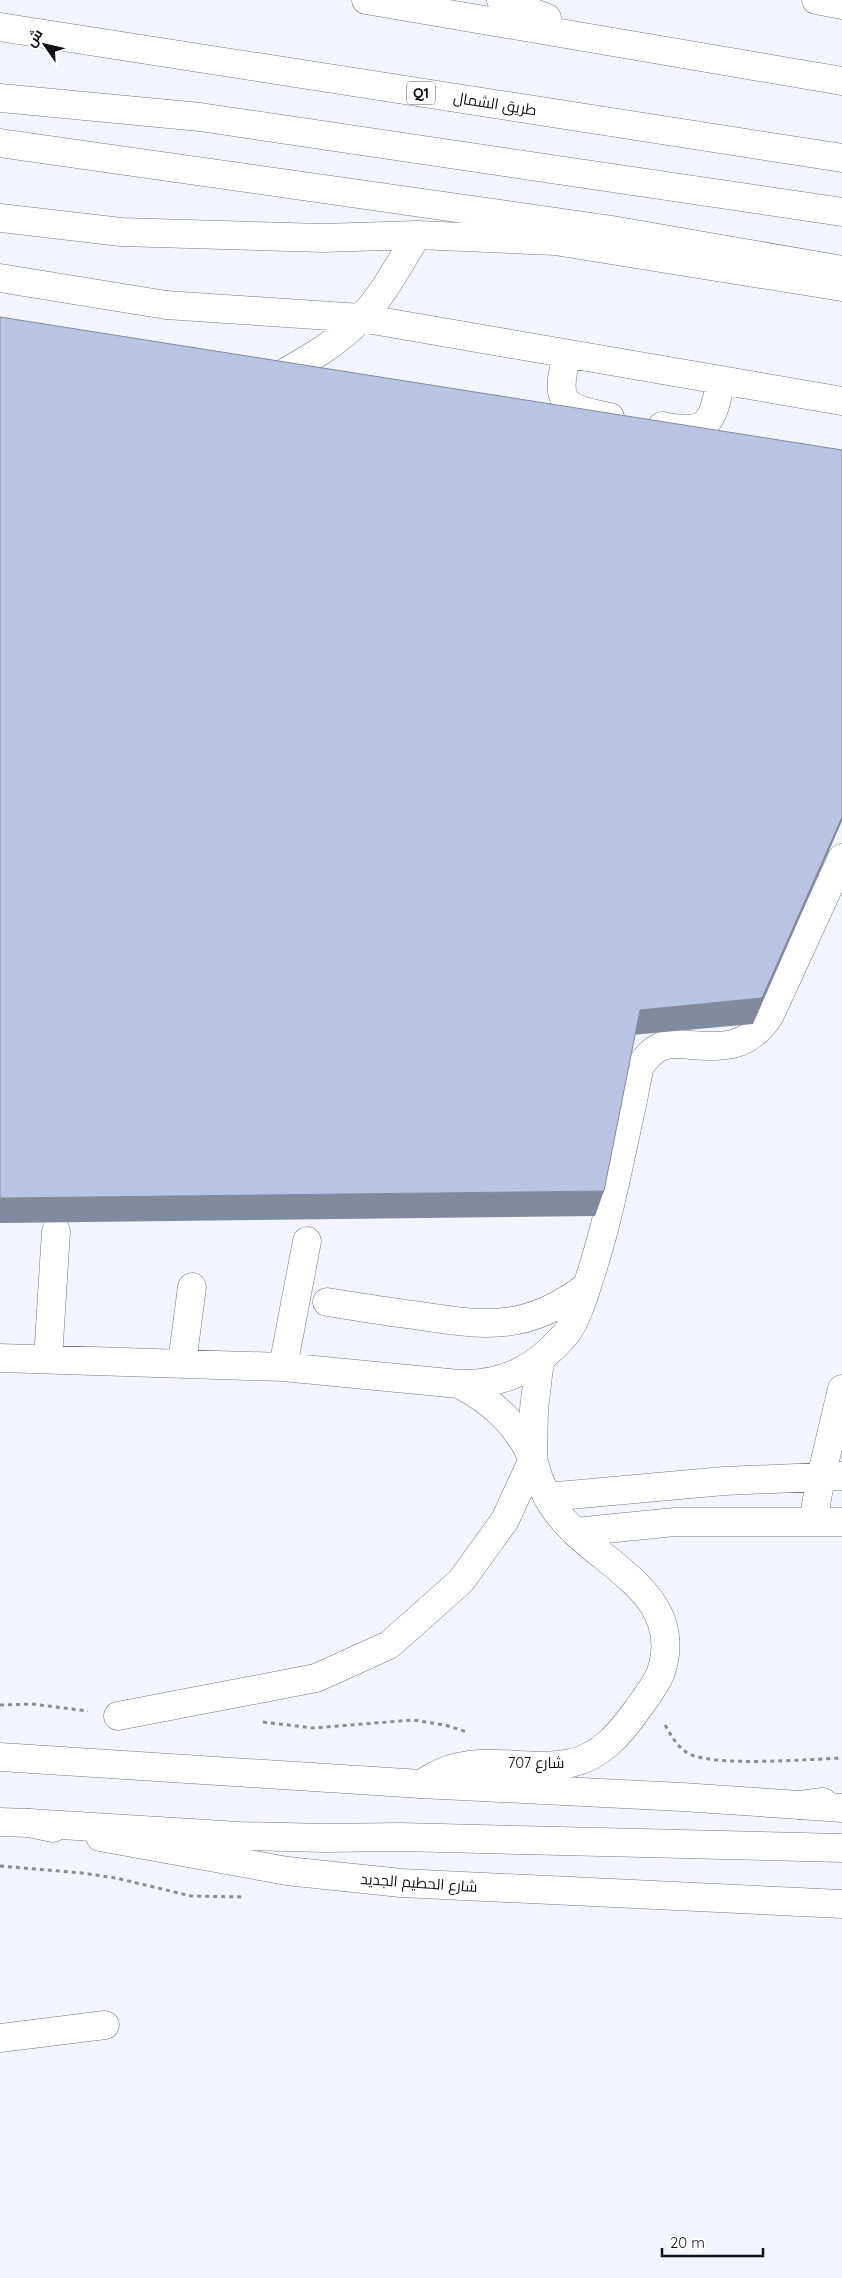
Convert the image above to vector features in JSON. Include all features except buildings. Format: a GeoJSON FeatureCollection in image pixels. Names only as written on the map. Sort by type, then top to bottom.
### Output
{"type":"FeatureCollection","features":[{"type":"Feature","properties":{"kind":"main road"},"geometry":{"type":"LineString","coordinates":[[366,0],[842,81]]}},
{"type":"Feature","properties":{"kind":"main road"},"geometry":{"type":"LineString","coordinates":[[501,0],[598,38]]}},
{"type":"Feature","properties":{"kind":"main road"},"geometry":{"type":"LineString","coordinates":[[816,0],[842,5]]}},
{"type":"Feature","properties":{"kind":"main road","name":"طريق الشمال"},"geometry":{"type":"LineString","coordinates":[[0,27],[842,158]]}},
{"type":"Feature","properties":{"kind":"main road"},"geometry":{"type":"LineString","coordinates":[[0,98],[200,117],[842,212]]}},
{"type":"Feature","properties":{"kind":"main road"},"geometry":{"type":"LineString","coordinates":[[0,143],[612,230],[842,270]]}},
{"type":"Feature","properties":{"kind":"main road"},"geometry":{"type":"LineString","coordinates":[[0,218],[121,232],[323,238],[417,235],[555,240],[842,287]]}},
{"type":"Feature","properties":{"kind":"main road"},"geometry":{"type":"LineString","coordinates":[[275,378],[324,349],[361,318],[382,293],[417,235]]}},
{"type":"Feature","properties":{"kind":"main road"},"geometry":{"type":"LineString","coordinates":[[0,278],[166,305],[361,318],[842,401]]}},
{"type":"Feature","properties":{"kind":"main road"},"geometry":{"type":"LineString","coordinates":[[567,355],[560,381],[561,392],[566,402],[574,408],[684,430],[693,430],[708,421],[716,407],[721,380]]}},
{"type":"Feature","properties":{"kind":"main road"},"geometry":{"type":"LineString","coordinates":[[0,1358],[283,1367],[459,1384],[480,1384],[502,1380],[522,1371],[540,1359],[566,1334],[582,1301],[601,1246],[640,1066],[648,1055],[659,1047],[672,1043],[714,1047],[728,1046],[746,1039],[762,1026],[770,1015],[842,858]]}},
{"type":"Feature","properties":{"kind":"main road"},"geometry":{"type":"LineString","coordinates":[[48,1359],[56,1231]]}},
{"type":"Feature","properties":{"kind":"main road"},"geometry":{"type":"LineString","coordinates":[[283,1367],[307,1241]]}},
{"type":"Feature","properties":{"kind":"main road"},"geometry":{"type":"LineString","coordinates":[[327,1302],[480,1324],[526,1319],[569,1300],[587,1286]]}},
{"type":"Feature","properties":{"kind":"main road"},"geometry":{"type":"LineString","coordinates":[[182,1363],[192,1287]]}},
{"type":"Feature","properties":{"kind":"main road"},"geometry":{"type":"LineString","coordinates":[[118,1716],[316,1678],[389,1645],[461,1581],[505,1520],[533,1459],[534,1409],[540,1359]]}},
{"type":"Feature","properties":{"kind":"main road"},"geometry":{"type":"LineString","coordinates":[[459,1384],[478,1394],[511,1422],[533,1459]]}},
{"type":"Feature","properties":{"kind":"main road"},"geometry":{"type":"LineString","coordinates":[[575,1532],[675,1522],[834,1517],[831,1476],[842,1389]]}},
{"type":"Feature","properties":{"kind":"main road","name":"شارع 707"},"geometry":{"type":"LineString","coordinates":[[421,1784],[451,1769],[479,1764],[549,1766],[572,1763],[598,1753],[619,1733],[636,1711],[660,1672],[665,1646],[660,1619],[648,1596],[575,1532],[560,1516],[539,1479],[533,1459]]}},
{"type":"Feature","properties":{"kind":"main road"},"geometry":{"type":"LineString","coordinates":[[548,1497],[724,1481],[831,1476]]}},
{"type":"Feature","properties":{"kind":"main road"},"geometry":{"type":"LineString","coordinates":[[0,1757],[842,1808]]}},
{"type":"Feature","properties":{"kind":"main road"},"geometry":{"type":"LineString","coordinates":[[800,1805],[842,1799]]}},
{"type":"Feature","properties":{"kind":"main road","name":"شارع الحطيم الجديد"},"geometry":{"type":"LineString","coordinates":[[0,1822],[30,1823],[231,1862],[343,1878],[457,1887],[842,1904]]}},
{"type":"Feature","properties":{"kind":"main road"},"geometry":{"type":"LineString","coordinates":[[30,1823],[239,1836],[400,1837],[842,1848]]}},
{"type":"Feature","properties":{"kind":"main road"},"geometry":{"type":"LineString","coordinates":[[0,2038],[105,2025]]}},
{"type":"Feature","properties":{"kind":"path"},"geometry":{"type":"LineString","coordinates":[[0,1705],[65,1707],[118,1716]]}},
{"type":"Feature","properties":{"kind":"path"},"geometry":{"type":"LineString","coordinates":[[636,1711],[665,1726],[675,1743],[688,1753],[703,1757],[769,1761],[842,1758]]}},
{"type":"Feature","properties":{"kind":"path"},"geometry":{"type":"LineString","coordinates":[[257,1720],[313,1728],[413,1720],[445,1725],[476,1734]]}},
{"type":"Feature","properties":{"kind":"path"},"geometry":{"type":"LineString","coordinates":[[0,1866],[99,1875],[190,1896],[246,1897]]}}]}
